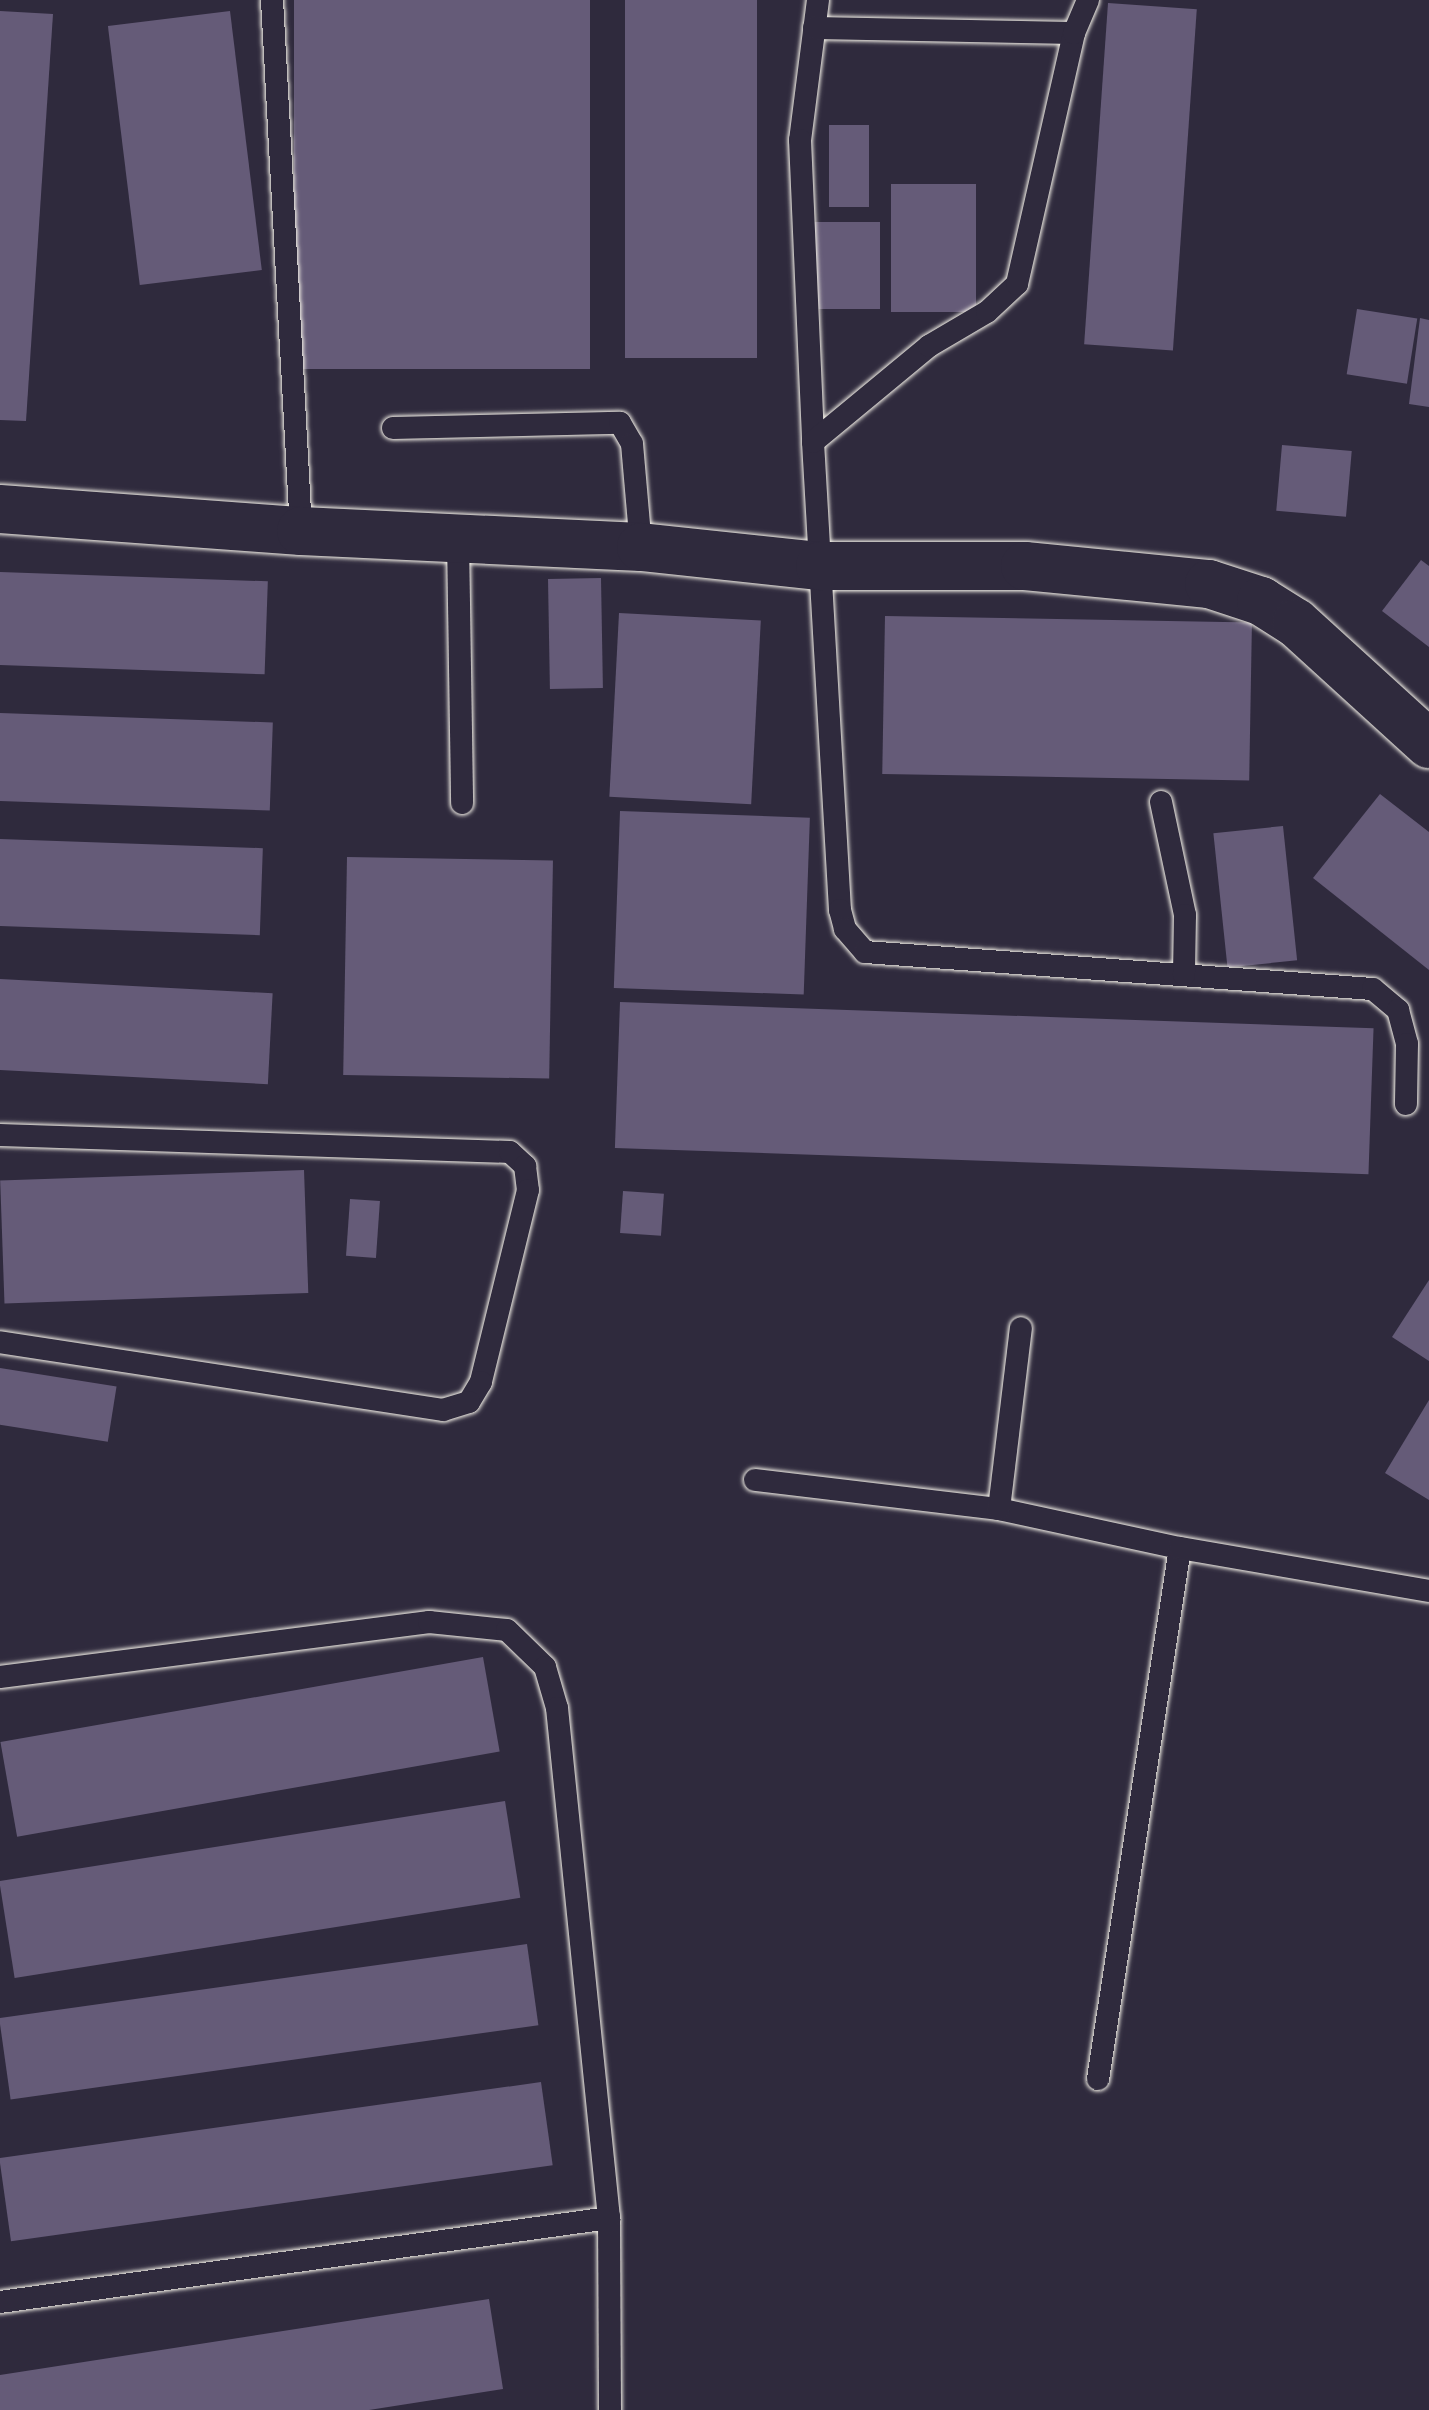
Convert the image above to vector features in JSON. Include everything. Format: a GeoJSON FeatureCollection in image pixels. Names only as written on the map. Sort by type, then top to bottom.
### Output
{"type":"FeatureCollection","features":[{"type":"Feature","properties":{"kind":"street"},"geometry":{"type":"LineString","coordinates":[[0,509],[301,531],[641,547],[820,566],[1025,566],[1210,584],[1261,601],[1296,623],[1429,744]]}},
{"type":"Feature","properties":{"kind":"lane"},"geometry":{"type":"LineString","coordinates":[[272,0],[301,531]]}},
{"type":"Feature","properties":{"kind":"lane"},"geometry":{"type":"LineString","coordinates":[[818,0],[800,140],[840,910],[852,941],[865,952],[1373,989],[1398,1010],[1407,1044],[1406,1104]]}},
{"type":"Feature","properties":{"kind":"lane"},"geometry":{"type":"LineString","coordinates":[[813,442],[928,346],[987,312],[1018,284],[1074,33],[1088,0]]}},
{"type":"Feature","properties":{"kind":"lane"},"geometry":{"type":"LineString","coordinates":[[814,28],[1074,33]]}},
{"type":"Feature","properties":{"kind":"lane"},"geometry":{"type":"LineString","coordinates":[[393,428],[620,422],[632,444],[641,547]]}},
{"type":"Feature","properties":{"kind":"lane"},"geometry":{"type":"LineString","coordinates":[[458,540],[462,802]]}},
{"type":"Feature","properties":{"kind":"lane"},"geometry":{"type":"LineString","coordinates":[[1161,802],[1185,915],[1184,975]]}},
{"type":"Feature","properties":{"kind":"lane"},"geometry":{"type":"LineString","coordinates":[[0,1135],[510,1152],[524,1166],[528,1190],[481,1382],[469,1402],[443,1410],[0,1342]]}},
{"type":"Feature","properties":{"kind":"lane"},"geometry":{"type":"LineString","coordinates":[[999,1508],[1021,1328]]}},
{"type":"Feature","properties":{"kind":"lane"},"geometry":{"type":"LineString","coordinates":[[755,1480],[999,1508],[1180,1548],[1429,1591]]}},
{"type":"Feature","properties":{"kind":"lane"},"geometry":{"type":"LineString","coordinates":[[1098,2080],[1180,1548]]}},
{"type":"Feature","properties":{"kind":"lane"},"geometry":{"type":"LineString","coordinates":[[0,1677],[429,1622],[507,1630],[546,1667],[557,1708],[609,2218],[610,2410]]}},
{"type":"Feature","properties":{"kind":"lane"},"geometry":{"type":"LineString","coordinates":[[0,2302],[609,2218]]}},
{"type":"Feature","properties":{"kind":"building"},"geometry":{"type":"Polygon","coordinates":[[[294,0],[590,0],[590,369],[294,369],[294,0]]]}},
{"type":"Feature","properties":{"kind":"building"},"geometry":{"type":"Polygon","coordinates":[[[625,0],[757,0],[757,358],[625,358],[625,0]]]}},
{"type":"Feature","properties":{"kind":"building"},"geometry":{"type":"Polygon","coordinates":[[[1108,3],[1197,9],[1173,350],[1084,344],[1108,3]]]}},
{"type":"Feature","properties":{"kind":"building"},"geometry":{"type":"Polygon","coordinates":[[[0,11],[53,14],[26,421],[0,420],[0,11]]]}},
{"type":"Feature","properties":{"kind":"building"},"geometry":{"type":"Polygon","coordinates":[[[230,11],[262,270],[140,285],[108,26],[230,11]]]}},
{"type":"Feature","properties":{"kind":"building"},"geometry":{"type":"Polygon","coordinates":[[[829,125],[869,125],[869,207],[829,207],[829,125]]]}},
{"type":"Feature","properties":{"kind":"building"},"geometry":{"type":"Polygon","coordinates":[[[891,184],[976,184],[976,312],[891,312],[891,184]]]}},
{"type":"Feature","properties":{"kind":"building"},"geometry":{"type":"Polygon","coordinates":[[[808,222],[880,222],[880,309],[808,309],[808,222]]]}},
{"type":"Feature","properties":{"kind":"building"},"geometry":{"type":"Polygon","coordinates":[[[1357,309],[1417,319],[1407,384],[1347,374],[1357,309]]]}},
{"type":"Feature","properties":{"kind":"building"},"geometry":{"type":"Polygon","coordinates":[[[1420,318],[1429,320],[1429,407],[1409,404],[1420,318]]]}},
{"type":"Feature","properties":{"kind":"building"},"geometry":{"type":"Polygon","coordinates":[[[1282,445],[1352,451],[1346,517],[1276,511],[1282,445]]]}},
{"type":"Feature","properties":{"kind":"building"},"geometry":{"type":"Polygon","coordinates":[[[1421,560],[1429,566],[1429,647],[1382,611],[1421,560]]]}},
{"type":"Feature","properties":{"kind":"building"},"geometry":{"type":"Polygon","coordinates":[[[0,572],[268,581],[265,674],[0,665],[0,572]]]}},
{"type":"Feature","properties":{"kind":"building"},"geometry":{"type":"Polygon","coordinates":[[[601,578],[603,688],[550,689],[548,579],[601,578]]]}},
{"type":"Feature","properties":{"kind":"building"},"geometry":{"type":"Polygon","coordinates":[[[619,613],[761,620],[751,804],[609,797],[619,613]]]}},
{"type":"Feature","properties":{"kind":"building"},"geometry":{"type":"Polygon","coordinates":[[[885,616],[1252,622],[1249,780],[882,774],[885,616]]]}},
{"type":"Feature","properties":{"kind":"building"},"geometry":{"type":"Polygon","coordinates":[[[0,713],[273,723],[270,810],[0,801],[0,713]]]}},
{"type":"Feature","properties":{"kind":"building"},"geometry":{"type":"Polygon","coordinates":[[[1380,794],[1429,832],[1429,970],[1313,878],[1380,794]]]}},
{"type":"Feature","properties":{"kind":"building"},"geometry":{"type":"Polygon","coordinates":[[[620,811],[810,818],[804,995],[614,988],[620,811]]]}},
{"type":"Feature","properties":{"kind":"building"},"geometry":{"type":"Polygon","coordinates":[[[1283,826],[1297,960],[1227,968],[1213,833],[1283,826]]]}},
{"type":"Feature","properties":{"kind":"building"},"geometry":{"type":"Polygon","coordinates":[[[0,839],[263,848],[260,935],[0,926],[0,839]]]}},
{"type":"Feature","properties":{"kind":"building"},"geometry":{"type":"Polygon","coordinates":[[[347,857],[553,861],[549,1079],[343,1075],[347,857]]]}},
{"type":"Feature","properties":{"kind":"building"},"geometry":{"type":"Polygon","coordinates":[[[0,979],[273,993],[268,1084],[0,1070],[0,979]]]}},
{"type":"Feature","properties":{"kind":"building"},"geometry":{"type":"Polygon","coordinates":[[[620,1002],[1374,1028],[1368,1174],[615,1148],[620,1002]]]}},
{"type":"Feature","properties":{"kind":"building"},"geometry":{"type":"Polygon","coordinates":[[[304,1170],[308,1293],[4,1304],[0,1181],[304,1170]]]}},
{"type":"Feature","properties":{"kind":"building"},"geometry":{"type":"Polygon","coordinates":[[[623,1191],[664,1194],[661,1236],[620,1233],[623,1191]]]}},
{"type":"Feature","properties":{"kind":"building"},"geometry":{"type":"Polygon","coordinates":[[[350,1199],[380,1201],[376,1258],[346,1256],[350,1199]]]}},
{"type":"Feature","properties":{"kind":"building"},"geometry":{"type":"Polygon","coordinates":[[[1429,1280],[1429,1361],[1392,1337],[1429,1280]]]}},
{"type":"Feature","properties":{"kind":"building"},"geometry":{"type":"Polygon","coordinates":[[[0,1368],[117,1386],[108,1442],[0,1425],[0,1368]]]}},
{"type":"Feature","properties":{"kind":"building"},"geometry":{"type":"Polygon","coordinates":[[[1429,1400],[1429,1500],[1385,1473],[1429,1400]]]}},
{"type":"Feature","properties":{"kind":"building"},"geometry":{"type":"Polygon","coordinates":[[[483,1657],[500,1752],[17,1837],[0,1742],[483,1657]]]}},
{"type":"Feature","properties":{"kind":"building"},"geometry":{"type":"Polygon","coordinates":[[[505,1801],[520,1898],[15,1978],[0,1881],[505,1801]]]}},
{"type":"Feature","properties":{"kind":"building"},"geometry":{"type":"Polygon","coordinates":[[[527,1944],[538,2025],[11,2099],[0,2018],[527,1944]]]}},
{"type":"Feature","properties":{"kind":"building"},"geometry":{"type":"Polygon","coordinates":[[[541,2082],[553,2165],[11,2241],[0,2158],[541,2082]]]}},
{"type":"Feature","properties":{"kind":"building"},"geometry":{"type":"Polygon","coordinates":[[[489,2299],[503,2389],[369,2410],[0,2410],[0,2375],[489,2299]]]}}]}
